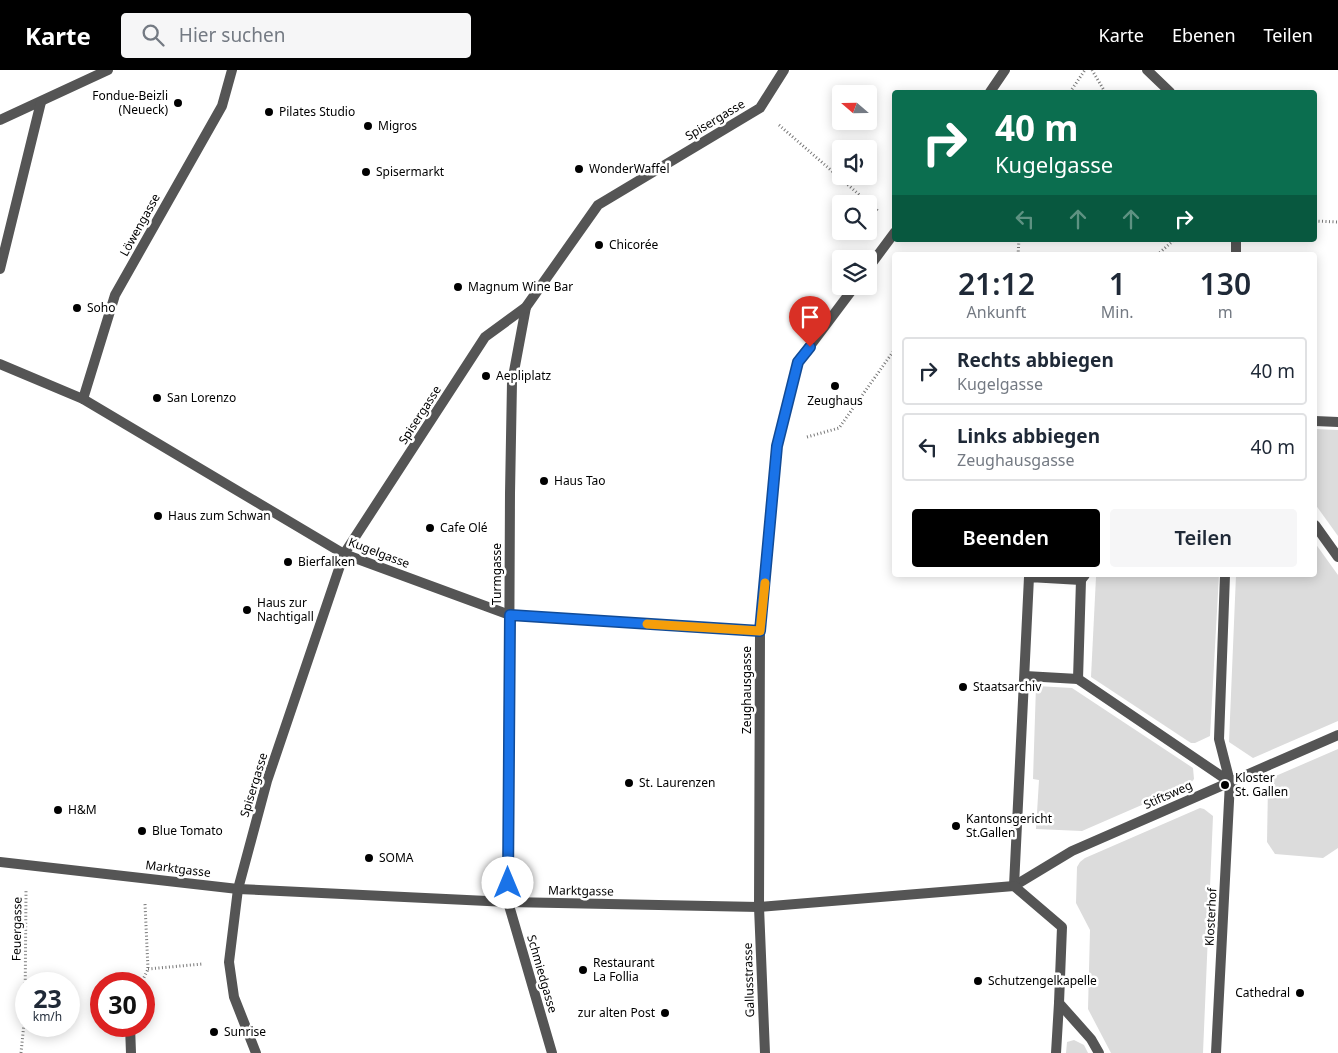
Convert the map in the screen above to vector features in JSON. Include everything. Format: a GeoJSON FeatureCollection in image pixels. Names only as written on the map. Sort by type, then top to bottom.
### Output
{"type":"FeatureCollection","features":[{"type":"Feature","properties":{"kind":"street"},"geometry":{"type":"LineString","coordinates":[[0,120],[108,70]]}},
{"type":"Feature","properties":{"kind":"street","name":"Löwengasse"},"geometry":{"type":"LineString","coordinates":[[84,398],[115,295],[222,106],[232,70]]}},
{"type":"Feature","properties":{"kind":"street","name":"Spisergasse"},"geometry":{"type":"LineString","coordinates":[[256,1053],[234,997],[229,962],[238,889],[267,781],[344,554],[485,337],[526,307],[598,205],[760,108],[784,70]]}},
{"type":"Feature","properties":{"kind":"street"},"geometry":{"type":"LineString","coordinates":[[991,90],[1005,70]]}},
{"type":"Feature","properties":{"kind":"street"},"geometry":{"type":"LineString","coordinates":[[1147,70],[1168,90]]}},
{"type":"Feature","properties":{"kind":"street"},"geometry":{"type":"LineString","coordinates":[[0,269],[41,102]]}},
{"type":"Feature","properties":{"kind":"street"},"geometry":{"type":"LineString","coordinates":[[877,257],[892,236]]}},
{"type":"Feature","properties":{"kind":"street","name":"Zeughausgasse"},"geometry":{"type":"LineString","coordinates":[[759,907],[760,631],[777,446],[798,362],[848,295]]}},
{"type":"Feature","properties":{"kind":"street","name":"Turmgasse"},"geometry":{"type":"LineString","coordinates":[[508,902],[512,382],[526,307]]}},
{"type":"Feature","properties":{"kind":"street","name":"Kugelgasse"},"geometry":{"type":"LineString","coordinates":[[0,364],[84,398],[344,554],[510,615],[760,631]]}},
{"type":"Feature","properties":{"kind":"street"},"geometry":{"type":"LineString","coordinates":[[1317,420],[1338,422]]}},
{"type":"Feature","properties":{"kind":"street"},"geometry":{"type":"LineString","coordinates":[[1317,528],[1338,557]]}},
{"type":"Feature","properties":{"kind":"street"},"geometry":{"type":"LineString","coordinates":[[1029,577],[1014,886],[1062,927],[1056,1053]]}},
{"type":"Feature","properties":{"kind":"street"},"geometry":{"type":"LineString","coordinates":[[1078,679],[1083,577]]}},
{"type":"Feature","properties":{"kind":"street","name":"Klosterhof"},"geometry":{"type":"LineString","coordinates":[[1216,1053],[1230,782],[1219,739],[1225,577]]}},
{"type":"Feature","properties":{"kind":"street"},"geometry":{"type":"LineString","coordinates":[[1025,676],[1078,679],[1230,782]]}},
{"type":"Feature","properties":{"kind":"street","name":"Stiftsweg"},"geometry":{"type":"LineString","coordinates":[[1014,886],[1072,851],[1338,735]]}},
{"type":"Feature","properties":{"kind":"street","name":"Marktgasse"},"geometry":{"type":"LineString","coordinates":[[0,862],[31,864],[238,889],[508,902],[759,907],[1014,886]]}},
{"type":"Feature","properties":{"kind":"street","name":"Schmiedgasse"},"geometry":{"type":"LineString","coordinates":[[508,902],[552,1053]]}},
{"type":"Feature","properties":{"kind":"street","name":"Gallusstrasse"},"geometry":{"type":"LineString","coordinates":[[759,907],[765,1053]]}},
{"type":"Feature","properties":{"kind":"street"},"geometry":{"type":"LineString","coordinates":[[1059,1003],[1092,1040],[1099,1053]]}},
{"type":"Feature","properties":{"kind":"street"},"geometry":{"type":"LineString","coordinates":[[130,1037],[131,1053]]}},
{"type":"Feature","properties":{"kind":"path"},"geometry":{"type":"LineString","coordinates":[[1071,90],[1085,70]]}},
{"type":"Feature","properties":{"kind":"path"},"geometry":{"type":"LineString","coordinates":[[1092,70],[1104,90]]}},
{"type":"Feature","properties":{"kind":"path"},"geometry":{"type":"LineString","coordinates":[[760,108],[860,195]]}},
{"type":"Feature","properties":{"kind":"path"},"geometry":{"type":"LineString","coordinates":[[1317,221],[1338,222]]}},
{"type":"Feature","properties":{"kind":"path"},"geometry":{"type":"LineString","coordinates":[[1160,252],[1172,242]]}},
{"type":"Feature","properties":{"kind":"path"},"geometry":{"type":"LineString","coordinates":[[777,446],[839,428],[892,353]]}},
{"type":"Feature","properties":{"kind":"path","name":"Feuergasse"},"geometry":{"type":"LineString","coordinates":[[21,1053],[25,1013],[26,891],[31,864]]}},
{"type":"Feature","properties":{"kind":"path"},"geometry":{"type":"LineString","coordinates":[[144,878],[147,972]]}},
{"type":"Feature","properties":{"kind":"path"},"geometry":{"type":"LineString","coordinates":[[148,969],[229,962]]}},
{"type":"Feature","properties":{"kind":"shaded area"},"geometry":{"type":"Polygon","coordinates":[[[1317,429],[1338,430],[1338,536],[1317,507],[1317,429]]]}},
{"type":"Feature","properties":{"kind":"shaded area"},"geometry":{"type":"Polygon","coordinates":[[[1317,546],[1338,575],[1338,721],[1253,758],[1229,742],[1236,577],[1317,577],[1317,546]]]}},
{"type":"Feature","properties":{"kind":"shaded area"},"geometry":{"type":"Polygon","coordinates":[[[1096,577],[1219,577],[1210,736],[1191,743],[1091,677],[1096,577]]]}},
{"type":"Feature","properties":{"kind":"shaded area"},"geometry":{"type":"Polygon","coordinates":[[[1036,686],[1072,688],[1193,768],[1194,779],[1190,784],[1082,831],[1036,829],[1039,780],[1033,779],[1036,686]]]}},
{"type":"Feature","properties":{"kind":"shaded area"},"geometry":{"type":"Polygon","coordinates":[[[1338,749],[1338,848],[1323,858],[1275,854],[1267,842],[1268,785],[1271,778],[1338,749]]]}},
{"type":"Feature","properties":{"kind":"shaded area"},"geometry":{"type":"Polygon","coordinates":[[[1200,808],[1213,816],[1203,1053],[1111,1053],[1088,1009],[1090,930],[1076,903],[1077,867],[1085,858],[1200,808]]]}},
{"type":"Feature","properties":{"kind":"shaded area"},"geometry":{"type":"Polygon","coordinates":[[[1074,1040],[1084,1045],[1088,1053],[1066,1053],[1067,1042],[1074,1040]]]}},
{"type":"Feature","properties":{"kind":"slow traffic"},"geometry":{"type":"LineString","coordinates":[[647,624],[760,631],[765,583]]}},
{"type":"Feature","properties":{"kind":"place","name":"Fondue-Beizli (Neueck)"},"geometry":{"type":"Point","coordinates":[178,103]}},
{"type":"Feature","properties":{"kind":"place","name":"Pilates Studio"},"geometry":{"type":"Point","coordinates":[269,112]}},
{"type":"Feature","properties":{"kind":"place","name":"Migros"},"geometry":{"type":"Point","coordinates":[368,126]}},
{"type":"Feature","properties":{"kind":"place","name":"WonderWaffel"},"geometry":{"type":"Point","coordinates":[579,169]}},
{"type":"Feature","properties":{"kind":"place","name":"Spisermarkt"},"geometry":{"type":"Point","coordinates":[366,172]}},
{"type":"Feature","properties":{"kind":"place","name":"Chicorée"},"geometry":{"type":"Point","coordinates":[599,245]}},
{"type":"Feature","properties":{"kind":"place","name":"Magnum Wine Bar"},"geometry":{"type":"Point","coordinates":[458,287]}},
{"type":"Feature","properties":{"kind":"place","name":"Soho"},"geometry":{"type":"Point","coordinates":[77,308]}},
{"type":"Feature","properties":{"kind":"place","name":"Aepliplatz"},"geometry":{"type":"Point","coordinates":[486,376]}},
{"type":"Feature","properties":{"kind":"place","name":"Zeughaus"},"geometry":{"type":"Point","coordinates":[835,386]}},
{"type":"Feature","properties":{"kind":"place","name":"San Lorenzo"},"geometry":{"type":"Point","coordinates":[157,398]}},
{"type":"Feature","properties":{"kind":"place","name":"Haus Tao"},"geometry":{"type":"Point","coordinates":[544,481]}},
{"type":"Feature","properties":{"kind":"place","name":"Haus zum Schwan"},"geometry":{"type":"Point","coordinates":[158,516]}},
{"type":"Feature","properties":{"kind":"place","name":"Cafe Olé"},"geometry":{"type":"Point","coordinates":[430,528]}},
{"type":"Feature","properties":{"kind":"place","name":"Bierfalken"},"geometry":{"type":"Point","coordinates":[288,562]}},
{"type":"Feature","properties":{"kind":"place","name":"Haus zur Nachtigall"},"geometry":{"type":"Point","coordinates":[247,610]}},
{"type":"Feature","properties":{"kind":"place","name":"Staatsarchiv"},"geometry":{"type":"Point","coordinates":[963,687]}},
{"type":"Feature","properties":{"kind":"place","name":"St. Laurenzen"},"geometry":{"type":"Point","coordinates":[629,783]}},
{"type":"Feature","properties":{"kind":"place","name":"Kloster St. Gallen"},"geometry":{"type":"Point","coordinates":[1225,785]}},
{"type":"Feature","properties":{"kind":"place","name":"H&M"},"geometry":{"type":"Point","coordinates":[58,810]}},
{"type":"Feature","properties":{"kind":"place","name":"Kantonsgericht St.Gallen"},"geometry":{"type":"Point","coordinates":[956,826]}},
{"type":"Feature","properties":{"kind":"place","name":"Blue Tomato"},"geometry":{"type":"Point","coordinates":[142,831]}},
{"type":"Feature","properties":{"kind":"place","name":"SOMA"},"geometry":{"type":"Point","coordinates":[369,858]}},
{"type":"Feature","properties":{"kind":"place","name":"Restaurant La Follia"},"geometry":{"type":"Point","coordinates":[583,970]}},
{"type":"Feature","properties":{"kind":"place","name":"Schutzengelkapelle"},"geometry":{"type":"Point","coordinates":[978,981]}},
{"type":"Feature","properties":{"kind":"place","name":"Cathedral"},"geometry":{"type":"Point","coordinates":[1300,993]}},
{"type":"Feature","properties":{"kind":"place","name":"zur alten Post"},"geometry":{"type":"Point","coordinates":[665,1013]}},
{"type":"Feature","properties":{"kind":"place","name":"Sunrise"},"geometry":{"type":"Point","coordinates":[214,1032]}},
{"type":"Feature","properties":{"kind":"route"},"geometry":{"type":"LineString","coordinates":[[508,883],[510,615],[760,631],[777,446],[798,362],[810,347]]}}]}
